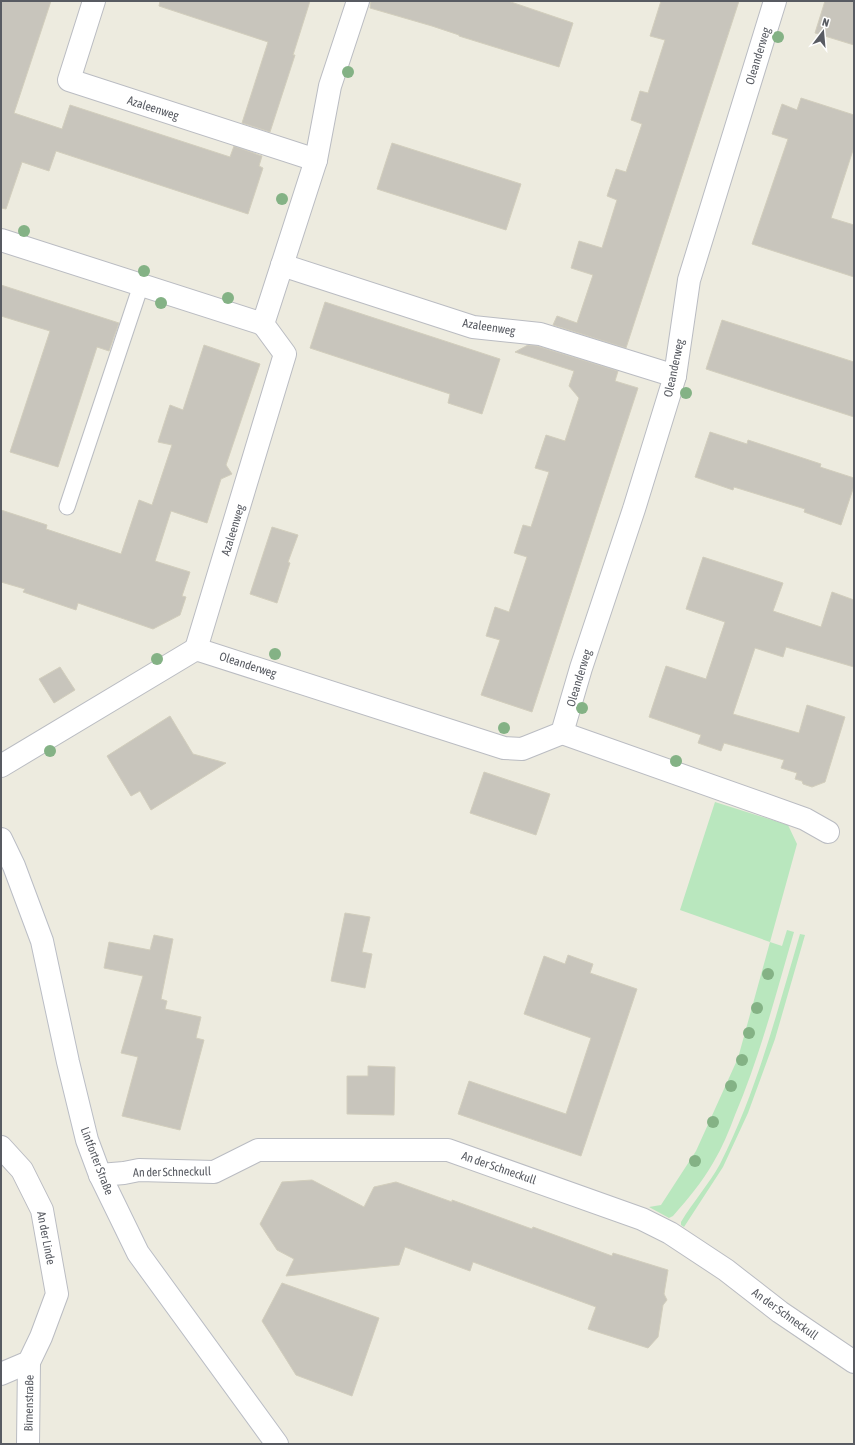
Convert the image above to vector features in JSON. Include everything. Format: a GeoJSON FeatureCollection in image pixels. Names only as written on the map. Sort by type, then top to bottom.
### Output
{"type":"FeatureCollection","features":[{"type":"Feature","properties":{"kind":"street","name":"Azaleenweg"},"geometry":{"type":"LineString","coordinates":[[94,1],[69,80],[316,160]]}},
{"type":"Feature","properties":{"kind":"street","name":"Oleanderweg"},"geometry":{"type":"LineString","coordinates":[[196,649],[504,748],[522,749],[562,733],[581,668],[634,509],[675,376],[689,280],[775,1]]}},
{"type":"Feature","properties":{"kind":"street"},"geometry":{"type":"LineString","coordinates":[[1,240],[141,286],[264,324],[316,160],[330,86],[351,3]]}},
{"type":"Feature","properties":{"kind":"street","name":"Azaleenweg"},"geometry":{"type":"LineString","coordinates":[[282,265],[473,327],[540,334],[675,376]]}},
{"type":"Feature","properties":{"kind":"street","name":"Azaleenweg"},"geometry":{"type":"LineString","coordinates":[[196,649],[285,354],[264,324]]}},
{"type":"Feature","properties":{"kind":"street"},"geometry":{"type":"LineString","coordinates":[[1,766],[196,649]]}},
{"type":"Feature","properties":{"kind":"street"},"geometry":{"type":"LineString","coordinates":[[562,733],[805,819],[828,832]]}},
{"type":"Feature","properties":{"kind":"street","name":"Lintforter Straße"},"geometry":{"type":"LineString","coordinates":[[1,839],[14,866],[42,940],[68,1062],[85,1132],[100,1175],[138,1253],[277,1444]]}},
{"type":"Feature","properties":{"kind":"street","name":"An der Linde"},"geometry":{"type":"LineString","coordinates":[[1,1147],[22,1170],[42,1210],[57,1294],[41,1337]]}},
{"type":"Feature","properties":{"kind":"street","name":"An der Schneckull"},"geometry":{"type":"LineString","coordinates":[[100,1175],[139,1170],[214,1172],[258,1150],[448,1150],[642,1218],[670,1233],[726,1270],[780,1312],[854,1362]]}},
{"type":"Feature","properties":{"kind":"street","name":"Birnenstraße"},"geometry":{"type":"LineString","coordinates":[[28,1444],[30,1362],[41,1337]]}},
{"type":"Feature","properties":{"kind":"street","name":"Birnenstraße"},"geometry":{"type":"LineString","coordinates":[[1,1374],[30,1362]]}},
{"type":"Feature","properties":{"kind":"lane"},"geometry":{"type":"LineString","coordinates":[[67,507],[141,286]]}},
{"type":"Feature","properties":{"kind":"green space"},"geometry":{"type":"Polygon","coordinates":[[[715,802],[788,825],[797,844],[770,942],[680,910],[715,802]]]}},
{"type":"Feature","properties":{"kind":"green space"},"geometry":{"type":"Polygon","coordinates":[[[787,930],[794,932],[767,1025],[744,1093],[728,1133],[704,1177],[673,1216],[669,1218],[649,1207],[661,1205],[696,1151],[738,1058],[770,942],[782,946],[787,930]]]}},
{"type":"Feature","properties":{"kind":"green space"},"geometry":{"type":"Polygon","coordinates":[[[800,934],[805,935],[775,1039],[748,1113],[723,1167],[684,1227],[681,1225],[681,1222],[720,1164],[745,1108],[756,1080],[800,934]]]}},
{"type":"Feature","properties":{"kind":"building"},"geometry":{"type":"Polygon","coordinates":[[[1,1],[51,1],[14,113],[62,129],[70,105],[230,157],[234,146],[262,156],[259,166],[263,168],[248,214],[56,151],[49,171],[22,162],[6,209],[1,208],[1,1]]]}},
{"type":"Feature","properties":{"kind":"building"},"geometry":{"type":"Polygon","coordinates":[[[160,1],[310,1],[293,55],[295,55],[270,132],[242,123],[268,42],[159,6],[160,1]]]}},
{"type":"Feature","properties":{"kind":"building"},"geometry":{"type":"Polygon","coordinates":[[[371,1],[508,1],[573,23],[559,67],[459,36],[432,26],[370,8],[371,1]]]}},
{"type":"Feature","properties":{"kind":"building"},"geometry":{"type":"Polygon","coordinates":[[[661,1],[739,1],[626,348],[553,325],[557,316],[577,323],[593,275],[571,268],[579,241],[602,248],[617,200],[607,196],[616,169],[626,172],[642,124],[631,120],[640,91],[648,93],[665,40],[650,36],[661,1]]]}},
{"type":"Feature","properties":{"kind":"building"},"geometry":{"type":"Polygon","coordinates":[[[825,1],[854,1],[854,45],[815,33],[825,1]]]}},
{"type":"Feature","properties":{"kind":"building"},"geometry":{"type":"Polygon","coordinates":[[[801,98],[854,115],[854,147],[831,218],[854,225],[854,277],[752,244],[788,139],[772,134],[782,104],[797,110],[801,98]]]}},
{"type":"Feature","properties":{"kind":"building"},"geometry":{"type":"Polygon","coordinates":[[[392,143],[521,184],[506,230],[377,189],[392,143]]]}},
{"type":"Feature","properties":{"kind":"building"},"geometry":{"type":"Polygon","coordinates":[[[1,285],[119,323],[109,351],[97,347],[58,467],[10,452],[50,331],[1,316],[1,285]]]}},
{"type":"Feature","properties":{"kind":"building"},"geometry":{"type":"Polygon","coordinates":[[[325,302],[500,359],[482,414],[448,403],[450,394],[310,348],[325,302]]]}},
{"type":"Feature","properties":{"kind":"building"},"geometry":{"type":"Polygon","coordinates":[[[722,320],[854,362],[854,417],[706,369],[722,320]]]}},
{"type":"Feature","properties":{"kind":"building"},"geometry":{"type":"Polygon","coordinates":[[[204,345],[260,364],[226,465],[232,474],[221,479],[207,523],[171,511],[155,561],[190,572],[182,596],[186,597],[180,615],[153,629],[78,603],[76,610],[23,592],[25,589],[1,582],[1,510],[47,525],[46,529],[121,554],[139,500],[152,505],[172,445],[158,442],[170,405],[183,410],[204,345]]]}},
{"type":"Feature","properties":{"kind":"building"},"geometry":{"type":"Polygon","coordinates":[[[528,345],[537,346],[618,371],[615,381],[638,388],[532,712],[481,695],[500,640],[486,636],[495,607],[509,612],[527,557],[514,553],[523,525],[531,527],[549,472],[535,468],[546,435],[565,441],[579,398],[569,386],[574,371],[515,352],[528,345]]]}},
{"type":"Feature","properties":{"kind":"building"},"geometry":{"type":"Polygon","coordinates":[[[710,432],[747,444],[748,440],[821,464],[820,467],[854,478],[854,486],[841,525],[804,512],[805,509],[734,487],[733,490],[695,477],[710,432]]]}},
{"type":"Feature","properties":{"kind":"building"},"geometry":{"type":"Polygon","coordinates":[[[272,527],[298,535],[288,562],[290,563],[277,603],[250,594],[272,527]]]}},
{"type":"Feature","properties":{"kind":"building"},"geometry":{"type":"Polygon","coordinates":[[[703,557],[783,583],[773,611],[821,627],[832,592],[854,600],[854,667],[786,647],[783,657],[755,648],[733,714],[799,733],[807,705],[845,717],[825,782],[812,787],[803,784],[802,781],[795,779],[797,773],[781,768],[784,760],[724,743],[721,751],[698,743],[701,735],[649,717],[666,666],[706,679],[725,622],[686,609],[703,557]]]}},
{"type":"Feature","properties":{"kind":"building"},"geometry":{"type":"Polygon","coordinates":[[[60,667],[75,690],[54,703],[39,679],[60,667]]]}},
{"type":"Feature","properties":{"kind":"building"},"geometry":{"type":"Polygon","coordinates":[[[170,716],[193,754],[226,763],[151,810],[140,791],[131,796],[107,756],[170,716]]]}},
{"type":"Feature","properties":{"kind":"building"},"geometry":{"type":"Polygon","coordinates":[[[484,772],[550,794],[536,835],[470,813],[484,772]]]}},
{"type":"Feature","properties":{"kind":"building"},"geometry":{"type":"Polygon","coordinates":[[[345,913],[370,917],[362,952],[372,954],[365,988],[331,981],[345,913]]]}},
{"type":"Feature","properties":{"kind":"building"},"geometry":{"type":"Polygon","coordinates":[[[154,935],[173,939],[161,999],[167,1001],[165,1009],[201,1017],[196,1038],[204,1040],[180,1130],[122,1116],[138,1057],[121,1053],[143,976],[104,968],[109,942],[150,950],[154,935]]]}},
{"type":"Feature","properties":{"kind":"building"},"geometry":{"type":"Polygon","coordinates":[[[568,955],[593,964],[590,973],[637,989],[581,1156],[458,1114],[469,1081],[566,1114],[591,1038],[524,1014],[544,956],[565,964],[568,955]]]}},
{"type":"Feature","properties":{"kind":"building"},"geometry":{"type":"Polygon","coordinates":[[[368,1066],[395,1067],[394,1115],[347,1114],[347,1076],[368,1076],[368,1066]]]}},
{"type":"Feature","properties":{"kind":"building"},"geometry":{"type":"Polygon","coordinates":[[[312,1180],[364,1207],[374,1187],[396,1182],[452,1202],[452,1200],[532,1229],[533,1227],[612,1256],[613,1253],[668,1270],[664,1294],[667,1300],[663,1305],[658,1337],[648,1348],[588,1329],[596,1307],[473,1262],[470,1271],[405,1247],[399,1265],[286,1276],[294,1259],[277,1250],[260,1224],[282,1182],[312,1180]]]}},
{"type":"Feature","properties":{"kind":"building"},"geometry":{"type":"Polygon","coordinates":[[[282,1283],[379,1318],[352,1396],[296,1375],[262,1321],[282,1283]]]}}]}
